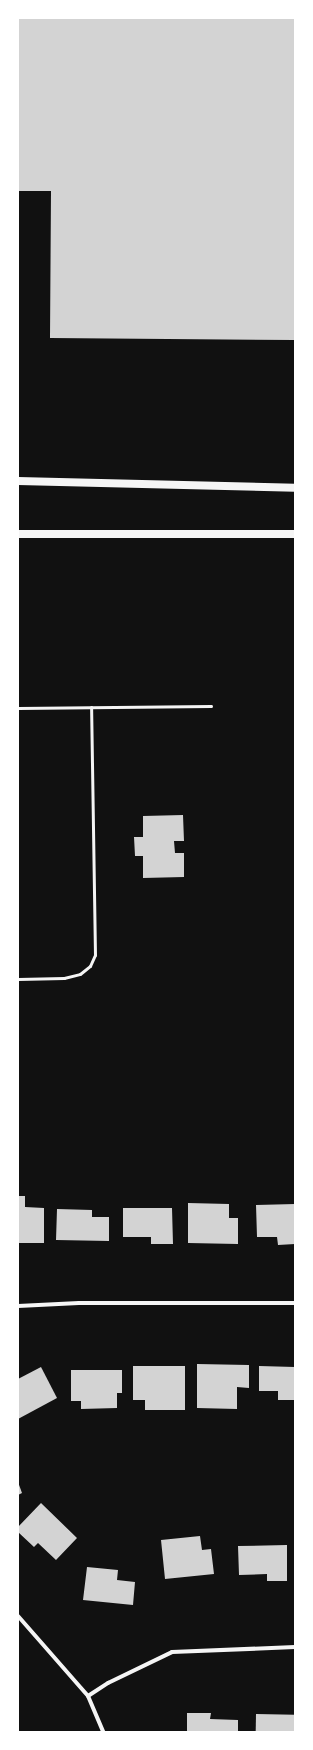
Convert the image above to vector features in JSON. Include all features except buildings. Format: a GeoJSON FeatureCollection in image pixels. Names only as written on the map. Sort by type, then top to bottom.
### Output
{"type":"FeatureCollection","features":[{"type":"Feature","properties":{"kind":"main road"},"geometry":{"type":"LineString","coordinates":[[18,481],[295,488]]}},
{"type":"Feature","properties":{"kind":"main road"},"geometry":{"type":"LineString","coordinates":[[18,534],[295,534]]}},
{"type":"Feature","properties":{"kind":"street"},"geometry":{"type":"LineString","coordinates":[[18,1306],[79,1303],[295,1303]]}},
{"type":"Feature","properties":{"kind":"street"},"geometry":{"type":"LineString","coordinates":[[18,1616],[88,1696],[103,1732]]}},
{"type":"Feature","properties":{"kind":"street"},"geometry":{"type":"LineString","coordinates":[[88,1696],[108,1683],[172,1652],[295,1647]]}},
{"type":"Feature","properties":{"kind":"lane"},"geometry":{"type":"LineString","coordinates":[[18,708],[212,706]]}},
{"type":"Feature","properties":{"kind":"lane"},"geometry":{"type":"LineString","coordinates":[[18,979],[64,978],[80,974],[90,966],[95,955],[91,708]]}}]}
